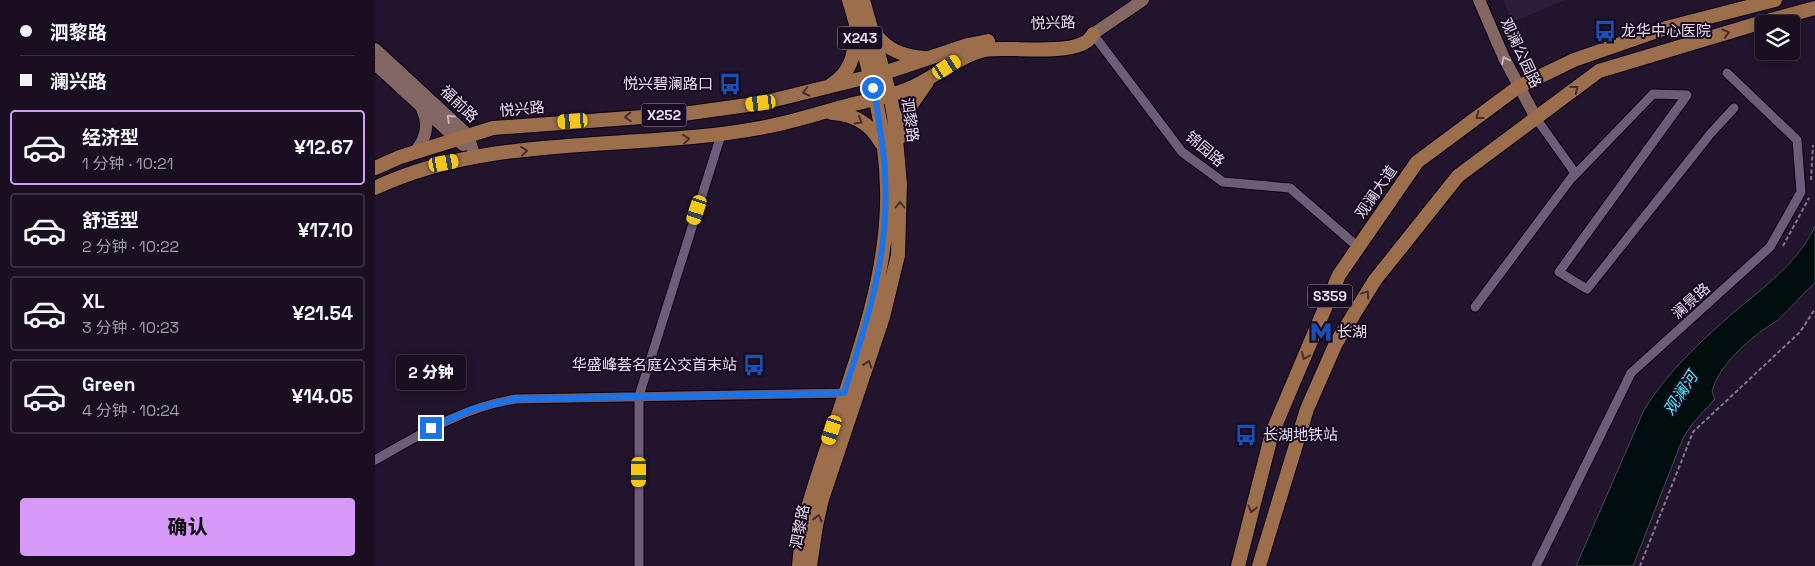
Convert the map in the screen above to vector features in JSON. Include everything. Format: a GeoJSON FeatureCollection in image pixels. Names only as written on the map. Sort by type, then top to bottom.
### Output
{"type":"FeatureCollection","features":[{"type":"Feature","properties":{"kind":"main road","name":"泗黎路"},"geometry":{"type":"LineString","coordinates":[[810,566],[822,499],[851,393],[883,250],[887,189],[883,148],[876,98],[849,0]]}},
{"type":"Feature","properties":{"kind":"main road","name":"泗黎路"},"geometry":{"type":"LineString","coordinates":[[799,566],[807,511],[851,393],[883,317],[898,255],[900,224],[898,148],[885,73],[863,0]]}},
{"type":"Feature","properties":{"kind":"main road","name":"X252"},"geometry":{"type":"LineString","coordinates":[[1093,34],[1143,0]]}},
{"type":"Feature","properties":{"kind":"main road","name":"观澜公园路"},"geometry":{"type":"LineString","coordinates":[[1479,0],[1518,87],[1536,118]]}},
{"type":"Feature","properties":{"kind":"main road","name":"观澜大道"},"geometry":{"type":"LineString","coordinates":[[1238,566],[1272,433],[1339,275],[1417,162],[1518,87],[1607,47],[1728,10],[1775,0]]}},
{"type":"Feature","properties":{"kind":"main road","name":"S359"},"geometry":{"type":"LineString","coordinates":[[1259,566],[1307,409],[1320,376],[1353,312],[1397,252],[1458,176],[1599,71],[1815,8]]}},
{"type":"Feature","properties":{"kind":"main road"},"geometry":{"type":"LineString","coordinates":[[827,87],[845,73],[853,57],[855,22]]}},
{"type":"Feature","properties":{"kind":"main road"},"geometry":{"type":"LineString","coordinates":[[870,22],[876,35],[883,43],[902,54],[926,58],[938,55]]}},
{"type":"Feature","properties":{"kind":"main road","name":"悦兴路"},"geometry":{"type":"LineString","coordinates":[[375,168],[415,152],[493,128],[683,114],[761,103],[871,77],[983,41],[1064,42],[1078,40],[1093,34]]}},
{"type":"Feature","properties":{"kind":"main road","name":"悦兴路"},"geometry":{"type":"LineString","coordinates":[[375,188],[437,164],[475,157],[537,149],[721,136],[890,95],[909,88],[972,54],[1003,48],[1069,48],[1087,42],[1093,34]]}},
{"type":"Feature","properties":{"kind":"main road","name":"福前路"},"geometry":{"type":"LineString","coordinates":[[375,49],[462,137],[475,157]]}},
{"type":"Feature","properties":{"kind":"main road","name":"福前路"},"geometry":{"type":"LineString","coordinates":[[375,64],[421,106],[462,137]]}},
{"type":"Feature","properties":{"kind":"main road"},"geometry":{"type":"LineString","coordinates":[[898,148],[903,121],[909,108],[916,96],[936,73]]}},
{"type":"Feature","properties":{"kind":"main road"},"geometry":{"type":"LineString","coordinates":[[415,152],[426,135],[426,116],[421,106]]}},
{"type":"Feature","properties":{"kind":"main road"},"geometry":{"type":"LineString","coordinates":[[823,112],[850,116],[861,121],[870,128],[883,148]]}},
{"type":"Feature","properties":{"kind":"street","name":"锦园路"},"geometry":{"type":"LineString","coordinates":[[1093,34],[1182,152],[1223,182],[1290,188],[1359,247]]}},
{"type":"Feature","properties":{"kind":"street","name":"澜景路"},"geometry":{"type":"LineString","coordinates":[[1536,566],[1631,373],[1770,247],[1801,192],[1797,140],[1727,73]]}},
{"type":"Feature","properties":{"kind":"street"},"geometry":{"type":"LineString","coordinates":[[1475,307],[1572,178],[1653,94],[1687,95],[1559,272],[1587,289],[1734,108]]}},
{"type":"Feature","properties":{"kind":"street"},"geometry":{"type":"LineString","coordinates":[[1536,118],[1575,174],[1572,178]]}},
{"type":"Feature","properties":{"kind":"street"},"geometry":{"type":"LineString","coordinates":[[639,566],[639,396],[721,136]]}},
{"type":"Feature","properties":{"kind":"street"},"geometry":{"type":"LineString","coordinates":[[375,460],[445,421],[487,404],[531,398],[851,393]]}},
{"type":"Feature","properties":{"kind":"path"},"geometry":{"type":"LineString","coordinates":[[1811,182],[1813,145]]}},
{"type":"Feature","properties":{"kind":"path"},"geometry":{"type":"LineString","coordinates":[[1777,251],[1785,244],[1809,200],[1810,191]]}},
{"type":"Feature","properties":{"kind":"path"},"geometry":{"type":"LineString","coordinates":[[1640,566],[1693,432],[1800,332],[1815,309]]}},
{"type":"Feature","properties":{"kind":"shaded area"},"geometry":{"type":"Polygon","coordinates":[[[1503,0],[1565,0],[1513,22],[1503,0]]]}},
{"type":"Feature","properties":{"kind":"water","name":"观澜河"},"geometry":{"type":"Polygon","coordinates":[[[1815,226],[1815,283],[1778,320],[1740,349],[1719,374],[1712,392],[1715,399],[1693,423],[1683,438],[1633,566],[1576,566],[1644,410],[1653,396],[1663,382],[1697,346],[1790,263],[1815,226]]]}},
{"type":"Feature","properties":{"kind":"pier"},"geometry":{"type":"Polygon","coordinates":[[[1795,0],[1815,0],[1815,28],[1813,29],[1804,10],[1795,0]]]}},
{"type":"Feature","properties":{"kind":"place","name":"龙华中心医院"},"geometry":{"type":"Point","coordinates":[1605,31]}},
{"type":"Feature","properties":{"kind":"place","name":"悦兴碧澜路口"},"geometry":{"type":"Point","coordinates":[730,84]}},
{"type":"Feature","properties":{"kind":"place","name":"长湖"},"geometry":{"type":"Point","coordinates":[1321,332]}},
{"type":"Feature","properties":{"kind":"place","name":"华盛峰荟名庭公交首末站"},"geometry":{"type":"Point","coordinates":[754,365]}},
{"type":"Feature","properties":{"kind":"place","name":"长湖地铁站"},"geometry":{"type":"Point","coordinates":[1246,435]}},
{"type":"Feature","properties":{"kind":"route"},"geometry":{"type":"LineString","coordinates":[[431,428],[472,409],[487,404],[516,399],[844,393],[870,312],[878,281],[885,235],[887,189],[885,158],[873,88]]}}]}
